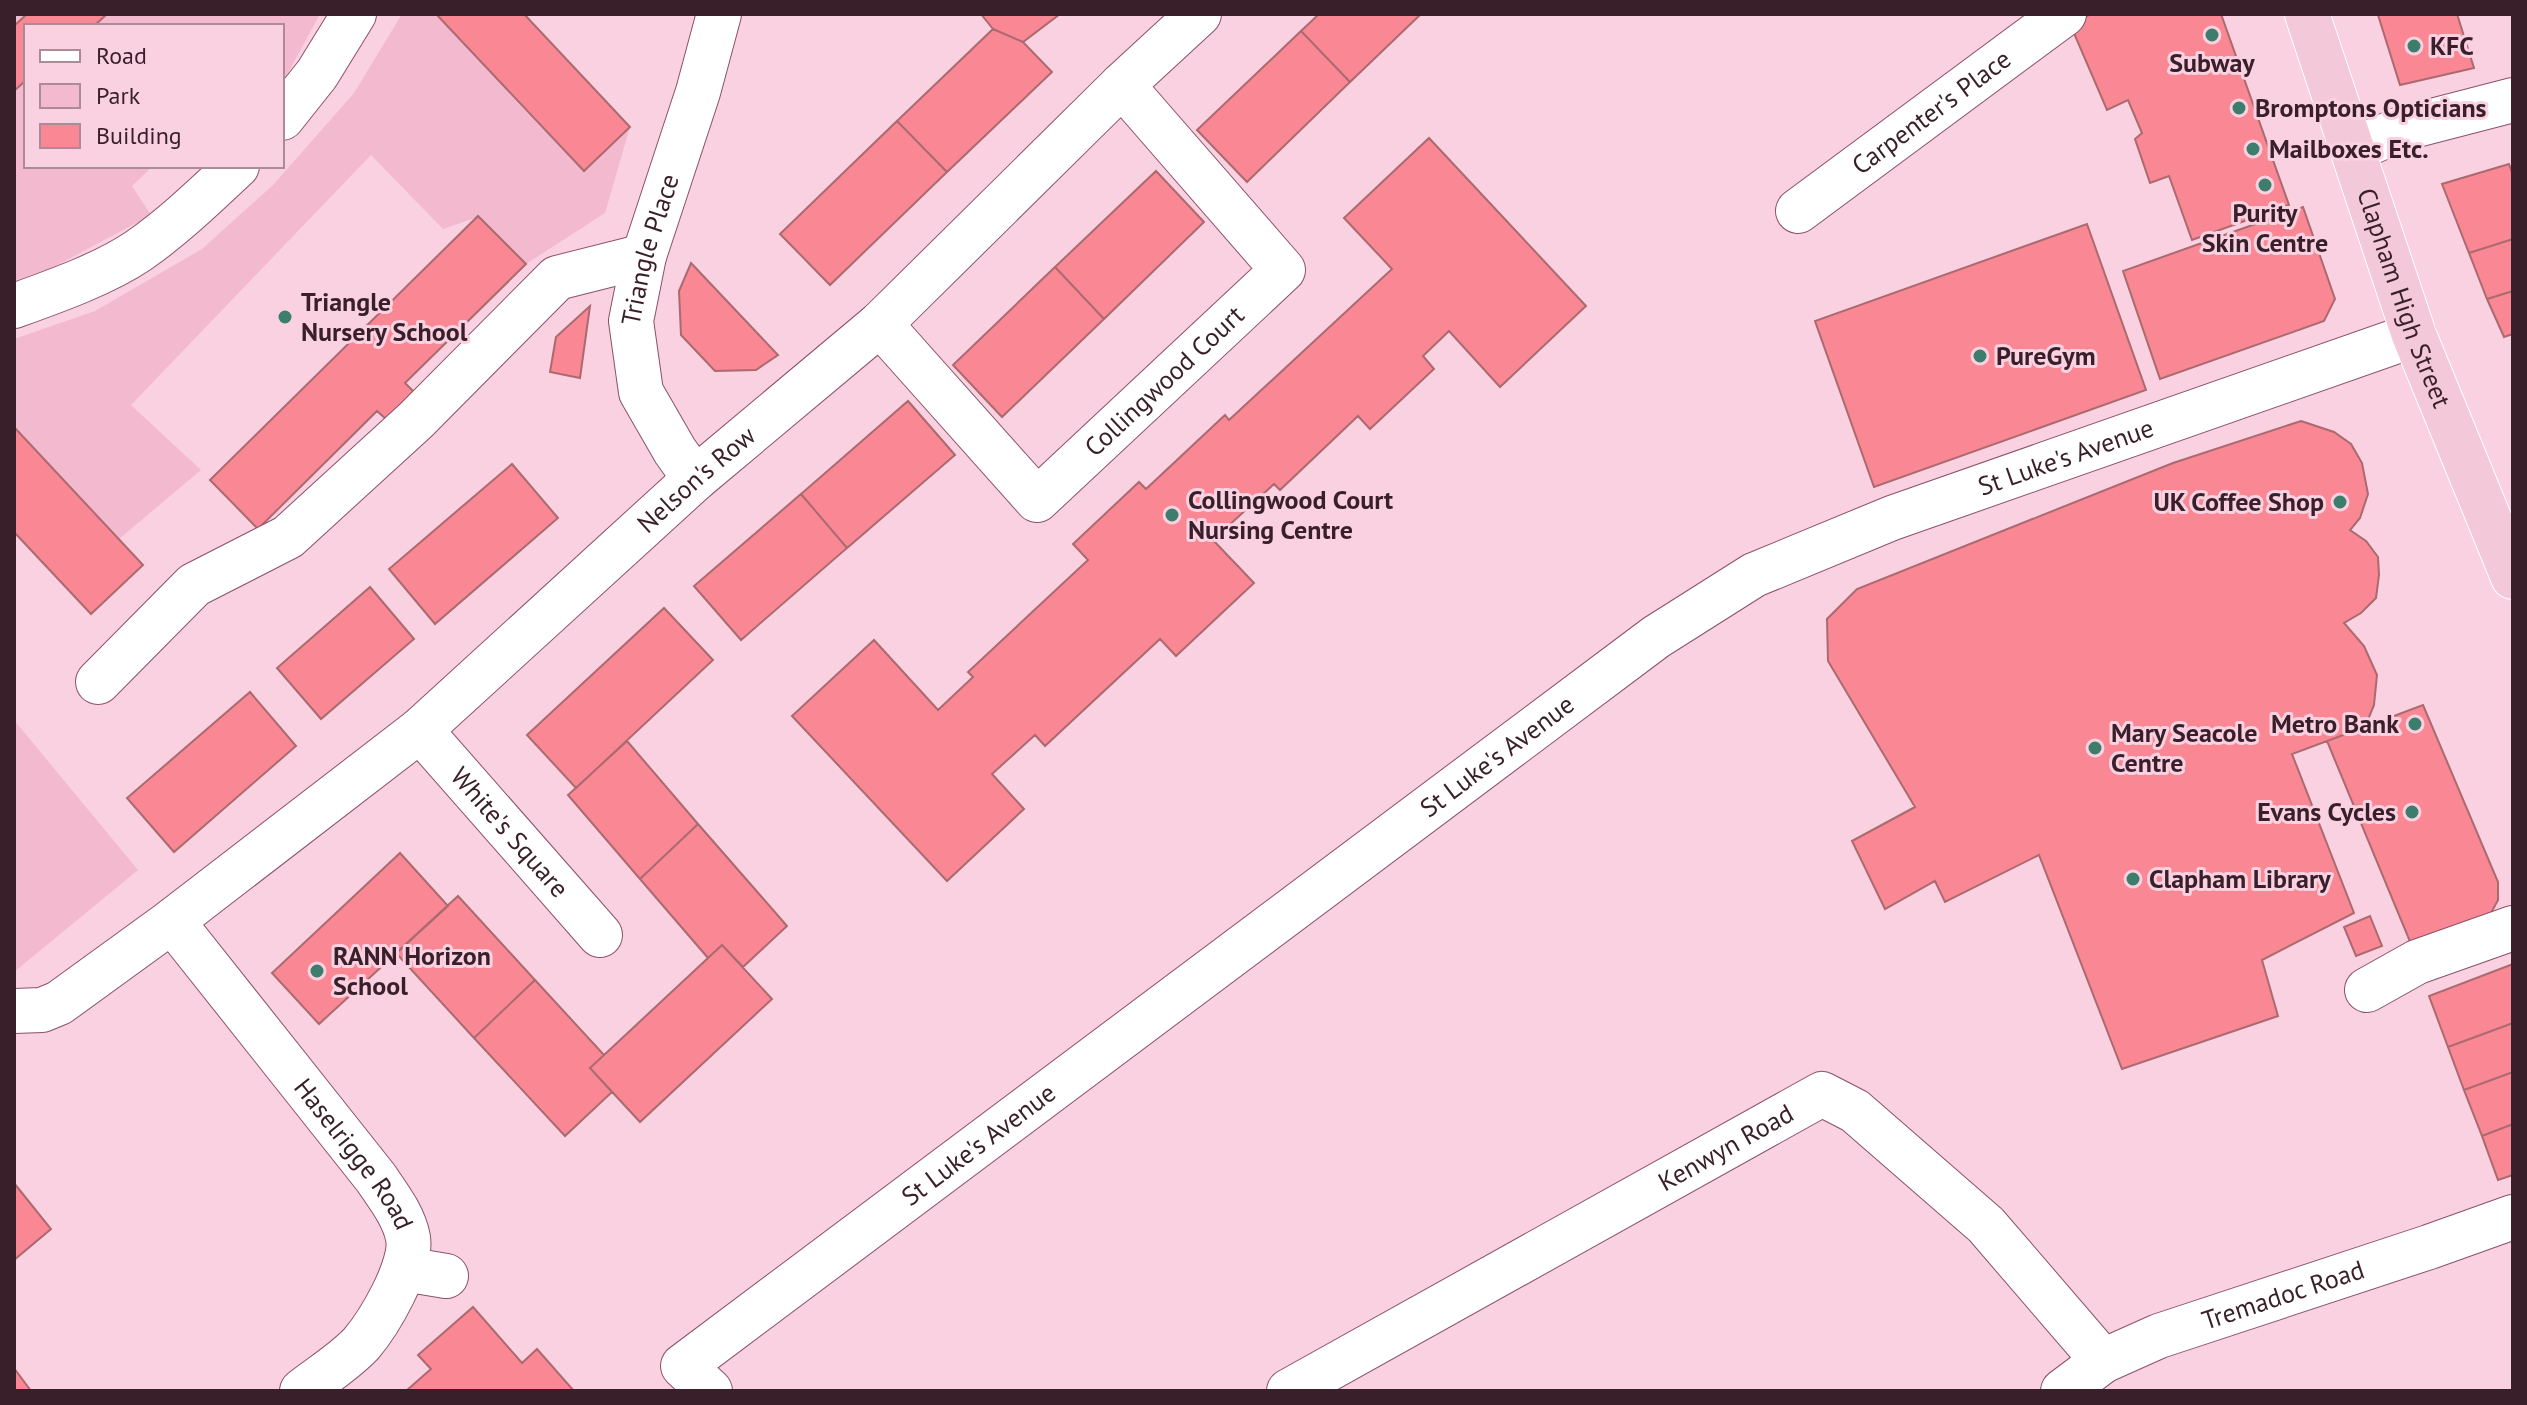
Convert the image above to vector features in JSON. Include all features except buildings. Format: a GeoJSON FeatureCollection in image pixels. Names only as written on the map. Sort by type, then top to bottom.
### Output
{"type":"FeatureCollection","features":[{"type":"Feature","properties":{"kind":"highway","name":"Clapham High Street"},"geometry":{"type":"LineString","coordinates":[[2307,14],[2414,335],[2513,577]]}},
{"type":"Feature","properties":{"kind":"street"},"geometry":{"type":"LineString","coordinates":[[284,115],[317,74],[354,14]]}},
{"type":"Feature","properties":{"kind":"street","name":"Triangle Place"},"geometry":{"type":"LineString","coordinates":[[695,479],[641,392],[631,321],[644,256],[698,92],[719,14]]}},
{"type":"Feature","properties":{"kind":"street","name":"Nelson's Row"},"geometry":{"type":"LineString","coordinates":[[14,1011],[42,1010],[59,1003],[172,921],[420,730],[695,479],[880,324],[1122,85],[1199,14]]}},
{"type":"Feature","properties":{"kind":"street","name":"Carpenter's Place"},"geometry":{"type":"LineString","coordinates":[[1798,211],[2064,14]]}},
{"type":"Feature","properties":{"kind":"street","name":"Collingwood Court"},"geometry":{"type":"LineString","coordinates":[[880,324],[1037,500],[1283,270],[1122,85]]}},
{"type":"Feature","properties":{"kind":"street"},"geometry":{"type":"LineString","coordinates":[[2353,150],[2401,129],[2513,100]]}},
{"type":"Feature","properties":{"kind":"street"},"geometry":{"type":"LineString","coordinates":[[14,306],[62,288],[137,252],[235,168]]}},
{"type":"Feature","properties":{"kind":"street"},"geometry":{"type":"LineString","coordinates":[[98,682],[194,585],[288,537],[416,420],[557,278],[644,256]]}},
{"type":"Feature","properties":{"kind":"street","name":"St Luke's Avenue"},"geometry":{"type":"LineString","coordinates":[[697,1378],[1643,647],[1754,575],[1892,518],[2414,335]]}},
{"type":"Feature","properties":{"kind":"street","name":"White's Square"},"geometry":{"type":"LineString","coordinates":[[420,730],[600,935]]}},
{"type":"Feature","properties":{"kind":"street","name":"Haselrigge Road"},"geometry":{"type":"LineString","coordinates":[[172,921],[376,1178],[397,1209],[425,1272],[393,1296],[361,1344],[302,1391]]}},
{"type":"Feature","properties":{"kind":"street"},"geometry":{"type":"LineString","coordinates":[[2367,990],[2417,962],[2513,928]]}},
{"type":"Feature","properties":{"kind":"street","name":"Kenwyn Road"},"geometry":{"type":"LineString","coordinates":[[1289,1391],[1822,1094],[1855,1111],[1986,1225],[2103,1361]]}},
{"type":"Feature","properties":{"kind":"street","name":"Tremadoc Road"},"geometry":{"type":"LineString","coordinates":[[2063,1391],[2103,1361],[2159,1336],[2513,1217]]}},
{"type":"Feature","properties":{"kind":"green space"},"geometry":{"type":"Polygon","coordinates":[[[14,14],[320,14],[284,80],[284,24],[24,24],[24,168],[151,168],[132,186],[151,215],[54,267],[14,281],[14,14]]]}},
{"type":"Feature","properties":{"kind":"green space"},"geometry":{"type":"Polygon","coordinates":[[[402,14],[436,14],[583,170],[630,127],[605,213],[526,264],[478,217],[443,229],[371,155],[131,405],[201,470],[119,539],[14,427],[14,339],[95,311],[202,249],[273,185],[354,93],[402,14]]]}},
{"type":"Feature","properties":{"kind":"green space"},"geometry":{"type":"Polygon","coordinates":[[[14,720],[138,870],[14,972],[14,720]]]}},
{"type":"Feature","properties":{"kind":"place","name":"Subway"},"geometry":{"type":"Point","coordinates":[2212,35]}},
{"type":"Feature","properties":{"kind":"place","name":"KFC"},"geometry":{"type":"Point","coordinates":[2414,46]}},
{"type":"Feature","properties":{"kind":"place","name":"Bromptons Opticians"},"geometry":{"type":"Point","coordinates":[2239,108]}},
{"type":"Feature","properties":{"kind":"place","name":"Mailboxes Etc."},"geometry":{"type":"Point","coordinates":[2253,149]}},
{"type":"Feature","properties":{"kind":"place","name":"Purity Skin Centre"},"geometry":{"type":"Point","coordinates":[2265,185]}},
{"type":"Feature","properties":{"kind":"place","name":"Triangle Nursery School"},"geometry":{"type":"Point","coordinates":[285,317]}},
{"type":"Feature","properties":{"kind":"place","name":"PureGym"},"geometry":{"type":"Point","coordinates":[1980,356]}},
{"type":"Feature","properties":{"kind":"place","name":"UK Coffee Shop"},"geometry":{"type":"Point","coordinates":[2340,502]}},
{"type":"Feature","properties":{"kind":"place","name":"Collingwood Court Nursing Centre"},"geometry":{"type":"Point","coordinates":[1172,515]}},
{"type":"Feature","properties":{"kind":"place","name":"Metro Bank"},"geometry":{"type":"Point","coordinates":[2415,724]}},
{"type":"Feature","properties":{"kind":"place","name":"Mary Seacole Centre"},"geometry":{"type":"Point","coordinates":[2095,748]}},
{"type":"Feature","properties":{"kind":"place","name":"Evans Cycles"},"geometry":{"type":"Point","coordinates":[2412,812]}},
{"type":"Feature","properties":{"kind":"place","name":"Clapham Library"},"geometry":{"type":"Point","coordinates":[2133,879]}},
{"type":"Feature","properties":{"kind":"place","name":"RANN Horizon School"},"geometry":{"type":"Point","coordinates":[317,971]}}]}
